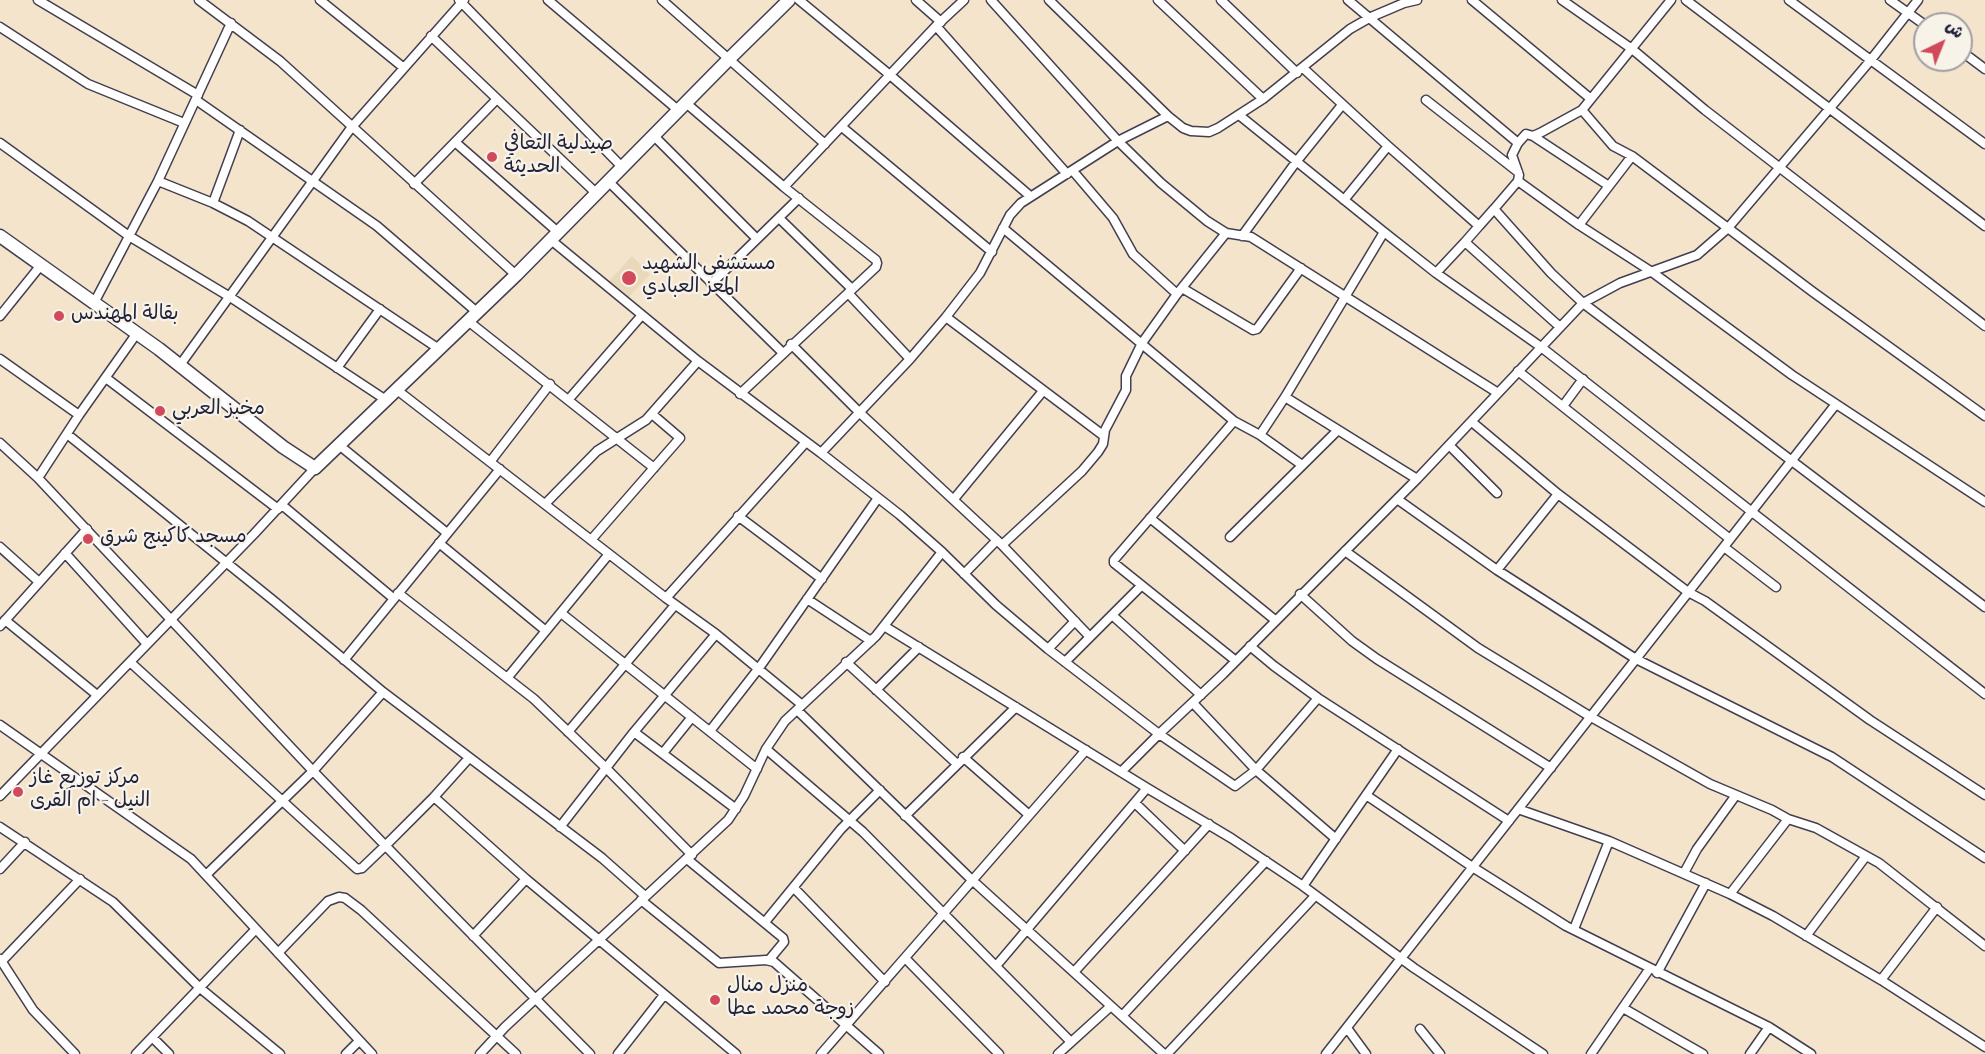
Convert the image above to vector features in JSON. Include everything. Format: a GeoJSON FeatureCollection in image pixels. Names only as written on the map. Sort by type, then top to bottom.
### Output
{"type":"FeatureCollection","features":[{"type":"Feature","properties":{"kind":"street"},"geometry":{"type":"LineString","coordinates":[[38,0],[197,97],[377,226],[473,317],[550,384],[654,468]]}},
{"type":"Feature","properties":{"kind":"street"},"geometry":{"type":"LineString","coordinates":[[199,0],[280,61],[351,128],[516,275]]}},
{"type":"Feature","properties":{"kind":"street"},"geometry":{"type":"LineString","coordinates":[[320,0],[404,68]]}},
{"type":"Feature","properties":{"kind":"street"},"geometry":{"type":"LineString","coordinates":[[548,0],[878,263],[740,393]]}},
{"type":"Feature","properties":{"kind":"street"},"geometry":{"type":"LineString","coordinates":[[662,0],[825,144]]}},
{"type":"Feature","properties":{"kind":"street"},"geometry":{"type":"LineString","coordinates":[[0,796],[315,468],[516,275],[789,0]]}},
{"type":"Feature","properties":{"kind":"street"},"geometry":{"type":"LineString","coordinates":[[798,0],[890,75],[1030,196]]}},
{"type":"Feature","properties":{"kind":"street"},"geometry":{"type":"LineString","coordinates":[[916,0],[1113,218],[1133,254],[1180,291],[1253,330],[1257,329],[1301,268]]}},
{"type":"Feature","properties":{"kind":"street"},"geometry":{"type":"LineString","coordinates":[[784,187],[938,24],[964,0]]}},
{"type":"Feature","properties":{"kind":"street"},"geometry":{"type":"LineString","coordinates":[[991,0],[1118,141],[1161,183],[1207,221],[1226,233],[1251,237],[1498,393]]}},
{"type":"Feature","properties":{"kind":"street"},"geometry":{"type":"LineString","coordinates":[[1049,0],[1168,116],[1183,128],[1200,132],[1209,132],[1263,99],[1342,35],[1371,17],[1417,0]]}},
{"type":"Feature","properties":{"kind":"street"},"geometry":{"type":"LineString","coordinates":[[1158,0],[1263,99]]}},
{"type":"Feature","properties":{"kind":"street"},"geometry":{"type":"LineString","coordinates":[[1221,0],[1479,225]]}},
{"type":"Feature","properties":{"kind":"street"},"geometry":{"type":"LineString","coordinates":[[1348,0],[1518,143]]}},
{"type":"Feature","properties":{"kind":"street"},"geometry":{"type":"LineString","coordinates":[[1472,0],[1591,99]]}},
{"type":"Feature","properties":{"kind":"street"},"geometry":{"type":"LineString","coordinates":[[1562,0],[1632,49],[1705,110],[1985,326]]}},
{"type":"Feature","properties":{"kind":"street"},"geometry":{"type":"LineString","coordinates":[[1533,136],[1582,110],[1671,0]]}},
{"type":"Feature","properties":{"kind":"street"},"geometry":{"type":"LineString","coordinates":[[1686,0],[1985,226]]}},
{"type":"Feature","properties":{"kind":"street"},"geometry":{"type":"LineString","coordinates":[[1789,0],[1985,144]]}},
{"type":"Feature","properties":{"kind":"street"},"geometry":{"type":"LineString","coordinates":[[1890,0],[1913,17]]}},
{"type":"Feature","properties":{"kind":"street"},"geometry":{"type":"LineString","coordinates":[[1121,772],[1236,661],[1300,594],[1417,479],[1583,303],[1620,283],[1696,255],[1728,228],[1870,61],[1918,0]]}},
{"type":"Feature","properties":{"kind":"street"},"geometry":{"type":"LineString","coordinates":[[180,365],[351,128],[462,1],[623,168]]}},
{"type":"Feature","properties":{"kind":"street"},"geometry":{"type":"LineString","coordinates":[[94,303],[158,181],[231,23]]}},
{"type":"Feature","properties":{"kind":"street"},"geometry":{"type":"LineString","coordinates":[[0,27],[88,84],[184,123]]}},
{"type":"Feature","properties":{"kind":"street"},"geometry":{"type":"LineString","coordinates":[[431,36],[597,194]]}},
{"type":"Feature","properties":{"kind":"street"},"geometry":{"type":"LineString","coordinates":[[414,184],[497,99]]}},
{"type":"Feature","properties":{"kind":"street"},"geometry":{"type":"LineString","coordinates":[[1426,100],[1579,225],[1652,272],[1715,320],[1836,404],[1985,502]]}},
{"type":"Feature","properties":{"kind":"street"},"geometry":{"type":"LineString","coordinates":[[1242,236],[1296,162],[1342,105]]}},
{"type":"Feature","properties":{"kind":"street"},"geometry":{"type":"LineString","coordinates":[[1582,110],[1608,141],[1632,156],[1985,417]]}},
{"type":"Feature","properties":{"kind":"street"},"geometry":{"type":"LineString","coordinates":[[1239,115],[1436,273],[1583,379],[1985,694]]}},
{"type":"Feature","properties":{"kind":"street"},"geometry":{"type":"LineString","coordinates":[[821,453],[910,359],[946,316],[980,273],[1016,208],[1030,196],[1118,141],[1168,116]]}},
{"type":"Feature","properties":{"kind":"street"},"geometry":{"type":"LineString","coordinates":[[842,127],[992,252]]}},
{"type":"Feature","properties":{"kind":"street"},"geometry":{"type":"LineString","coordinates":[[213,203],[240,130]]}},
{"type":"Feature","properties":{"kind":"street"},"geometry":{"type":"LineString","coordinates":[[1518,177],[1512,155],[1526,134],[1533,136],[1609,186]]}},
{"type":"Feature","properties":{"kind":"street"},"geometry":{"type":"LineString","coordinates":[[654,136],[757,239]]}},
{"type":"Feature","properties":{"kind":"street"},"geometry":{"type":"LineString","coordinates":[[455,142],[642,315],[698,361],[878,498],[942,552],[991,600],[1048,649],[1159,734],[1231,784],[1235,786],[1256,770],[1318,698]]}},
{"type":"Feature","properties":{"kind":"street"},"geometry":{"type":"LineString","coordinates":[[0,143],[129,236],[230,297],[386,400]]}},
{"type":"Feature","properties":{"kind":"street"},"geometry":{"type":"LineString","coordinates":[[1344,200],[1388,146]]}},
{"type":"Feature","properties":{"kind":"street"},"geometry":{"type":"LineString","coordinates":[[1579,225],[1632,156]]}},
{"type":"Feature","properties":{"kind":"street"},"geometry":{"type":"LineString","coordinates":[[1436,273],[1494,209],[1518,177]]}},
{"type":"Feature","properties":{"kind":"street"},"geometry":{"type":"LineString","coordinates":[[158,181],[248,220],[439,349]]}},
{"type":"Feature","properties":{"kind":"street"},"geometry":{"type":"LineString","coordinates":[[609,182],[783,353]]}},
{"type":"Feature","properties":{"kind":"street"},"geometry":{"type":"LineString","coordinates":[[711,284],[799,198]]}},
{"type":"Feature","properties":{"kind":"street"},"geometry":{"type":"LineString","coordinates":[[1494,209],[1551,273],[1583,303],[1985,607]]}},
{"type":"Feature","properties":{"kind":"street"},"geometry":{"type":"LineString","coordinates":[[779,218],[850,291],[910,359]]}},
{"type":"Feature","properties":{"kind":"street"},"geometry":{"type":"LineString","coordinates":[[1003,228],[1221,412],[1260,435],[1302,465]]}},
{"type":"Feature","properties":{"kind":"street"},"geometry":{"type":"LineString","coordinates":[[1260,435],[1384,232]]}},
{"type":"Feature","properties":{"kind":"street"},"geometry":{"type":"LineString","coordinates":[[964,574],[1082,471],[1098,452],[1103,444],[1105,430],[1125,393],[1126,376],[1142,343],[1226,233]]}},
{"type":"Feature","properties":{"kind":"street"},"geometry":{"type":"LineString","coordinates":[[0,236],[137,333],[284,447],[315,468]]}},
{"type":"Feature","properties":{"kind":"street"},"geometry":{"type":"LineString","coordinates":[[1465,242],[1560,327]]}},
{"type":"Feature","properties":{"kind":"street"},"geometry":{"type":"LineString","coordinates":[[0,316],[41,265]]}},
{"type":"Feature","properties":{"kind":"street"},"geometry":{"type":"LineString","coordinates":[[338,368],[380,309]]}},
{"type":"Feature","properties":{"kind":"street"},"geometry":{"type":"LineString","coordinates":[[569,399],[642,315]]}},
{"type":"Feature","properties":{"kind":"street"},"geometry":{"type":"LineString","coordinates":[[946,316],[1104,436]]}},
{"type":"Feature","properties":{"kind":"street"},"geometry":{"type":"LineString","coordinates":[[38,478],[137,333]]}},
{"type":"Feature","properties":{"kind":"street"},"geometry":{"type":"LineString","coordinates":[[791,345],[860,413],[1000,542],[1090,637]]}},
{"type":"Feature","properties":{"kind":"street"},"geometry":{"type":"LineString","coordinates":[[0,359],[79,415]]}},
{"type":"Feature","properties":{"kind":"street"},"geometry":{"type":"LineString","coordinates":[[546,504],[587,460],[652,414],[698,361]]}},
{"type":"Feature","properties":{"kind":"street"},"geometry":{"type":"LineString","coordinates":[[1518,371],[1730,539]]}},
{"type":"Feature","properties":{"kind":"street"},"geometry":{"type":"LineString","coordinates":[[106,378],[508,677],[534,699],[606,768],[690,857],[784,940],[769,960]]}},
{"type":"Feature","properties":{"kind":"street"},"geometry":{"type":"LineString","coordinates":[[1563,406],[1583,379]]}},
{"type":"Feature","properties":{"kind":"street"},"geometry":{"type":"LineString","coordinates":[[490,462],[550,384]]}},
{"type":"Feature","properties":{"kind":"street"},"geometry":{"type":"LineString","coordinates":[[397,390],[759,668],[905,816],[972,880],[1166,1054],[1315,896]]}},
{"type":"Feature","properties":{"kind":"street"},"geometry":{"type":"LineString","coordinates":[[954,499],[1043,391]]}},
{"type":"Feature","properties":{"kind":"street"},"geometry":{"type":"LineString","coordinates":[[1285,397],[1417,479]]}},
{"type":"Feature","properties":{"kind":"street"},"geometry":{"type":"LineString","coordinates":[[1326,1054],[1836,404]]}},
{"type":"Feature","properties":{"kind":"street"},"geometry":{"type":"LineString","coordinates":[[591,540],[681,438],[652,414]]}},
{"type":"Feature","properties":{"kind":"street"},"geometry":{"type":"LineString","coordinates":[[1233,421],[1114,563],[1236,661]]}},
{"type":"Feature","properties":{"kind":"street"},"geometry":{"type":"LineString","coordinates":[[1472,422],[1558,494],[1688,592],[1705,601],[1870,720],[1985,795]]}},
{"type":"Feature","properties":{"kind":"street"},"geometry":{"type":"LineString","coordinates":[[1230,537],[1338,430]]}},
{"type":"Feature","properties":{"kind":"street"},"geometry":{"type":"LineString","coordinates":[[67,434],[383,692],[602,858],[643,898],[719,963],[769,960],[879,1054]]}},
{"type":"Feature","properties":{"kind":"street"},"geometry":{"type":"LineString","coordinates":[[666,598],[806,442]]}},
{"type":"Feature","properties":{"kind":"street"},"geometry":{"type":"LineString","coordinates":[[0,443],[38,478],[313,771],[590,1054]]}},
{"type":"Feature","properties":{"kind":"street"},"geometry":{"type":"LineString","coordinates":[[339,445],[447,533]]}},
{"type":"Feature","properties":{"kind":"street"},"geometry":{"type":"LineString","coordinates":[[1449,445],[1497,493]]}},
{"type":"Feature","properties":{"kind":"street"},"geometry":{"type":"LineString","coordinates":[[344,660],[500,469]]}},
{"type":"Feature","properties":{"kind":"street"},"geometry":{"type":"LineString","coordinates":[[1497,570],[1558,494]]}},
{"type":"Feature","properties":{"kind":"street"},"geometry":{"type":"LineString","coordinates":[[710,731],[759,668],[878,498]]}},
{"type":"Feature","properties":{"kind":"street"},"geometry":{"type":"LineString","coordinates":[[1397,499],[1497,570],[1636,659],[1819,750],[1985,858]]}},
{"type":"Feature","properties":{"kind":"street"},"geometry":{"type":"LineString","coordinates":[[738,516],[822,579]]}},
{"type":"Feature","properties":{"kind":"street"},"geometry":{"type":"LineString","coordinates":[[1150,518],[1275,620]]}},
{"type":"Feature","properties":{"kind":"street"},"geometry":{"type":"LineString","coordinates":[[87,530],[2,623],[97,695]]}},
{"type":"Feature","properties":{"kind":"street"},"geometry":{"type":"LineString","coordinates":[[439,543],[546,631]]}},
{"type":"Feature","properties":{"kind":"street"},"geometry":{"type":"LineString","coordinates":[[0,547],[39,582]]}},
{"type":"Feature","properties":{"kind":"street"},"geometry":{"type":"LineString","coordinates":[[1724,547],[1776,587]]}},
{"type":"Feature","properties":{"kind":"street"},"geometry":{"type":"LineString","coordinates":[[1345,551],[1478,648],[1591,717],[1710,784],[1788,819],[1816,828],[1892,871],[1985,946]]}},
{"type":"Feature","properties":{"kind":"street"},"geometry":{"type":"LineString","coordinates":[[480,1054],[597,941],[728,820],[736,809],[766,749],[785,721],[871,641],[942,552]]}},
{"type":"Feature","properties":{"kind":"street"},"geometry":{"type":"LineString","coordinates":[[65,553],[147,644]]}},
{"type":"Feature","properties":{"kind":"street"},"geometry":{"type":"LineString","coordinates":[[508,677],[609,555]]}},
{"type":"Feature","properties":{"kind":"street"},"geometry":{"type":"LineString","coordinates":[[1065,662],[1141,586]]}},
{"type":"Feature","properties":{"kind":"street"},"geometry":{"type":"LineString","coordinates":[[1300,594],[1364,650],[1551,768]]}},
{"type":"Feature","properties":{"kind":"street"},"geometry":{"type":"LineString","coordinates":[[807,599],[871,641]]}},
{"type":"Feature","properties":{"kind":"street"},"geometry":{"type":"LineString","coordinates":[[568,732],[675,605]]}},
{"type":"Feature","properties":{"kind":"street"},"geometry":{"type":"LineString","coordinates":[[561,613],[757,769]]}},
{"type":"Feature","properties":{"kind":"street"},"geometry":{"type":"LineString","coordinates":[[1112,615],[1201,695]]}},
{"type":"Feature","properties":{"kind":"street"},"geometry":{"type":"LineString","coordinates":[[1048,649],[1075,621]]}},
{"type":"Feature","properties":{"kind":"street"},"geometry":{"type":"LineString","coordinates":[[884,626],[1266,861],[1400,958],[1543,1054]]}},
{"type":"Feature","properties":{"kind":"street"},"geometry":{"type":"LineString","coordinates":[[560,827],[634,732],[716,633]]}},
{"type":"Feature","properties":{"kind":"street"},"geometry":{"type":"LineString","coordinates":[[1250,646],[1318,698],[1509,821]]}},
{"type":"Feature","properties":{"kind":"street"},"geometry":{"type":"LineString","coordinates":[[876,690],[919,647]]}},
{"type":"Feature","properties":{"kind":"street"},"geometry":{"type":"LineString","coordinates":[[130,662],[357,869],[362,868],[434,797],[469,758]]}},
{"type":"Feature","properties":{"kind":"street"},"geometry":{"type":"LineString","coordinates":[[846,662],[959,760],[1028,814]]}},
{"type":"Feature","properties":{"kind":"street"},"geometry":{"type":"LineString","coordinates":[[207,874],[313,771],[383,692]]}},
{"type":"Feature","properties":{"kind":"street"},"geometry":{"type":"LineString","coordinates":[[1193,703],[1256,770],[1336,839]]}},
{"type":"Feature","properties":{"kind":"street"},"geometry":{"type":"LineString","coordinates":[[905,816],[959,760],[1016,707]]}},
{"type":"Feature","properties":{"kind":"street"},"geometry":{"type":"LineString","coordinates":[[663,753],[692,717]]}},
{"type":"Feature","properties":{"kind":"street"},"geometry":{"type":"LineString","coordinates":[[1,727],[183,852],[207,874],[255,930],[372,1054]]}},
{"type":"Feature","properties":{"kind":"street"},"geometry":{"type":"LineString","coordinates":[[634,732],[736,809]]}},
{"type":"Feature","properties":{"kind":"street"},"geometry":{"type":"LineString","coordinates":[[766,749],[849,820],[1071,1041]]}},
{"type":"Feature","properties":{"kind":"street"},"geometry":{"type":"LineString","coordinates":[[1303,886],[1398,749]]}},
{"type":"Feature","properties":{"kind":"street"},"geometry":{"type":"LineString","coordinates":[[821,1054],[1086,750]]}},
{"type":"Feature","properties":{"kind":"street"},"geometry":{"type":"LineString","coordinates":[[996,966],[1147,788]]}},
{"type":"Feature","properties":{"kind":"street"},"geometry":{"type":"LineString","coordinates":[[765,922],[849,820],[880,790]]}},
{"type":"Feature","properties":{"kind":"street"},"geometry":{"type":"LineString","coordinates":[[1366,795],[1473,868],[1566,926],[1769,1028],[1811,1054]]}},
{"type":"Feature","properties":{"kind":"street"},"geometry":{"type":"LineString","coordinates":[[1684,873],[1697,849],[1736,795]]}},
{"type":"Feature","properties":{"kind":"street"},"geometry":{"type":"LineString","coordinates":[[434,797],[597,941],[736,1054]]}},
{"type":"Feature","properties":{"kind":"street"},"geometry":{"type":"LineString","coordinates":[[1135,803],[1185,851]]}},
{"type":"Feature","properties":{"kind":"street"},"geometry":{"type":"LineString","coordinates":[[1518,809],[1609,841],[1730,894],[1881,980],[1985,1047]]}},
{"type":"Feature","properties":{"kind":"street"},"geometry":{"type":"LineString","coordinates":[[1730,894],[1788,819]]}},
{"type":"Feature","properties":{"kind":"street"},"geometry":{"type":"LineString","coordinates":[[1074,972],[1209,824]]}},
{"type":"Feature","properties":{"kind":"street"},"geometry":{"type":"LineString","coordinates":[[0,827],[80,879],[118,907],[200,988],[280,1054]]}},
{"type":"Feature","properties":{"kind":"street"},"geometry":{"type":"LineString","coordinates":[[1574,929],[1609,841]]}},
{"type":"Feature","properties":{"kind":"street"},"geometry":{"type":"LineString","coordinates":[[0,869],[25,842]]}},
{"type":"Feature","properties":{"kind":"street"},"geometry":{"type":"LineString","coordinates":[[1806,936],[1866,856]]}},
{"type":"Feature","properties":{"kind":"street"},"geometry":{"type":"LineString","coordinates":[[1122,1016],[1266,861]]}},
{"type":"Feature","properties":{"kind":"street"},"geometry":{"type":"LineString","coordinates":[[75,1054],[33,1010],[1,960],[80,879]]}},
{"type":"Feature","properties":{"kind":"street"},"geometry":{"type":"LineString","coordinates":[[473,936],[526,879]]}},
{"type":"Feature","properties":{"kind":"street"},"geometry":{"type":"LineString","coordinates":[[1591,1054],[1623,1008],[1654,971],[1706,883]]}},
{"type":"Feature","properties":{"kind":"street"},"geometry":{"type":"LineString","coordinates":[[794,888],[885,982]]}},
{"type":"Feature","properties":{"kind":"street"},"geometry":{"type":"LineString","coordinates":[[278,953],[328,902],[339,897],[345,898],[361,910],[516,1054]]}},
{"type":"Feature","properties":{"kind":"street"},"geometry":{"type":"LineString","coordinates":[[1881,980],[1937,907]]}},
{"type":"Feature","properties":{"kind":"street"},"geometry":{"type":"LineString","coordinates":[[136,1054],[255,930]]}},
{"type":"Feature","properties":{"kind":"street"},"geometry":{"type":"LineString","coordinates":[[905,958],[999,1054]]}},
{"type":"Feature","properties":{"kind":"street"},"geometry":{"type":"LineString","coordinates":[[618,1054],[664,995]]}},
{"type":"Feature","properties":{"kind":"street"},"geometry":{"type":"LineString","coordinates":[[1059,1054],[1111,1006]]}},
{"type":"Feature","properties":{"kind":"street"},"geometry":{"type":"LineString","coordinates":[[1623,1008],[1703,1054]]}},
{"type":"Feature","properties":{"kind":"street"},"geometry":{"type":"LineString","coordinates":[[1347,1028],[1366,1054]]}},
{"type":"Feature","properties":{"kind":"street"},"geometry":{"type":"LineString","coordinates":[[1750,1054],[1769,1028]]}},
{"type":"Feature","properties":{"kind":"street"},"geometry":{"type":"LineString","coordinates":[[1420,1029],[1440,1054]]}},
{"type":"Feature","properties":{"kind":"street"},"geometry":{"type":"LineString","coordinates":[[153,1038],[170,1054]]}},
{"type":"Feature","properties":{"kind":"street"},"geometry":{"type":"LineString","coordinates":[[346,1054],[359,1041]]}},
{"type":"Feature","properties":{"kind":"shaded area","name":"مستشفى الشهيد المعز العبادي"},"geometry":{"type":"Polygon","coordinates":[[[632,256],[650,274],[628,298],[608,282],[632,256]]]}},
{"type":"Feature","properties":{"kind":"place","name":"صيدلية التعافي الحديثة"},"geometry":{"type":"Point","coordinates":[492,157]}},
{"type":"Feature","properties":{"kind":"place","name":"مستشفى الشهيد المعز العبادي"},"geometry":{"type":"Point","coordinates":[629,278]}},
{"type":"Feature","properties":{"kind":"place","name":"بقالة المهندس"},"geometry":{"type":"Point","coordinates":[59,316]}},
{"type":"Feature","properties":{"kind":"place","name":"مخبز العربي"},"geometry":{"type":"Point","coordinates":[160,411]}},
{"type":"Feature","properties":{"kind":"place","name":"مسجد كاكينج شرق"},"geometry":{"type":"Point","coordinates":[88,539]}},
{"type":"Feature","properties":{"kind":"place","name":"مركز توزيع غاز النيل - ام القرى"},"geometry":{"type":"Point","coordinates":[18,792]}},
{"type":"Feature","properties":{"kind":"place","name":"منزل منال زوجة محمد عطا"},"geometry":{"type":"Point","coordinates":[715,1000]}}]}
